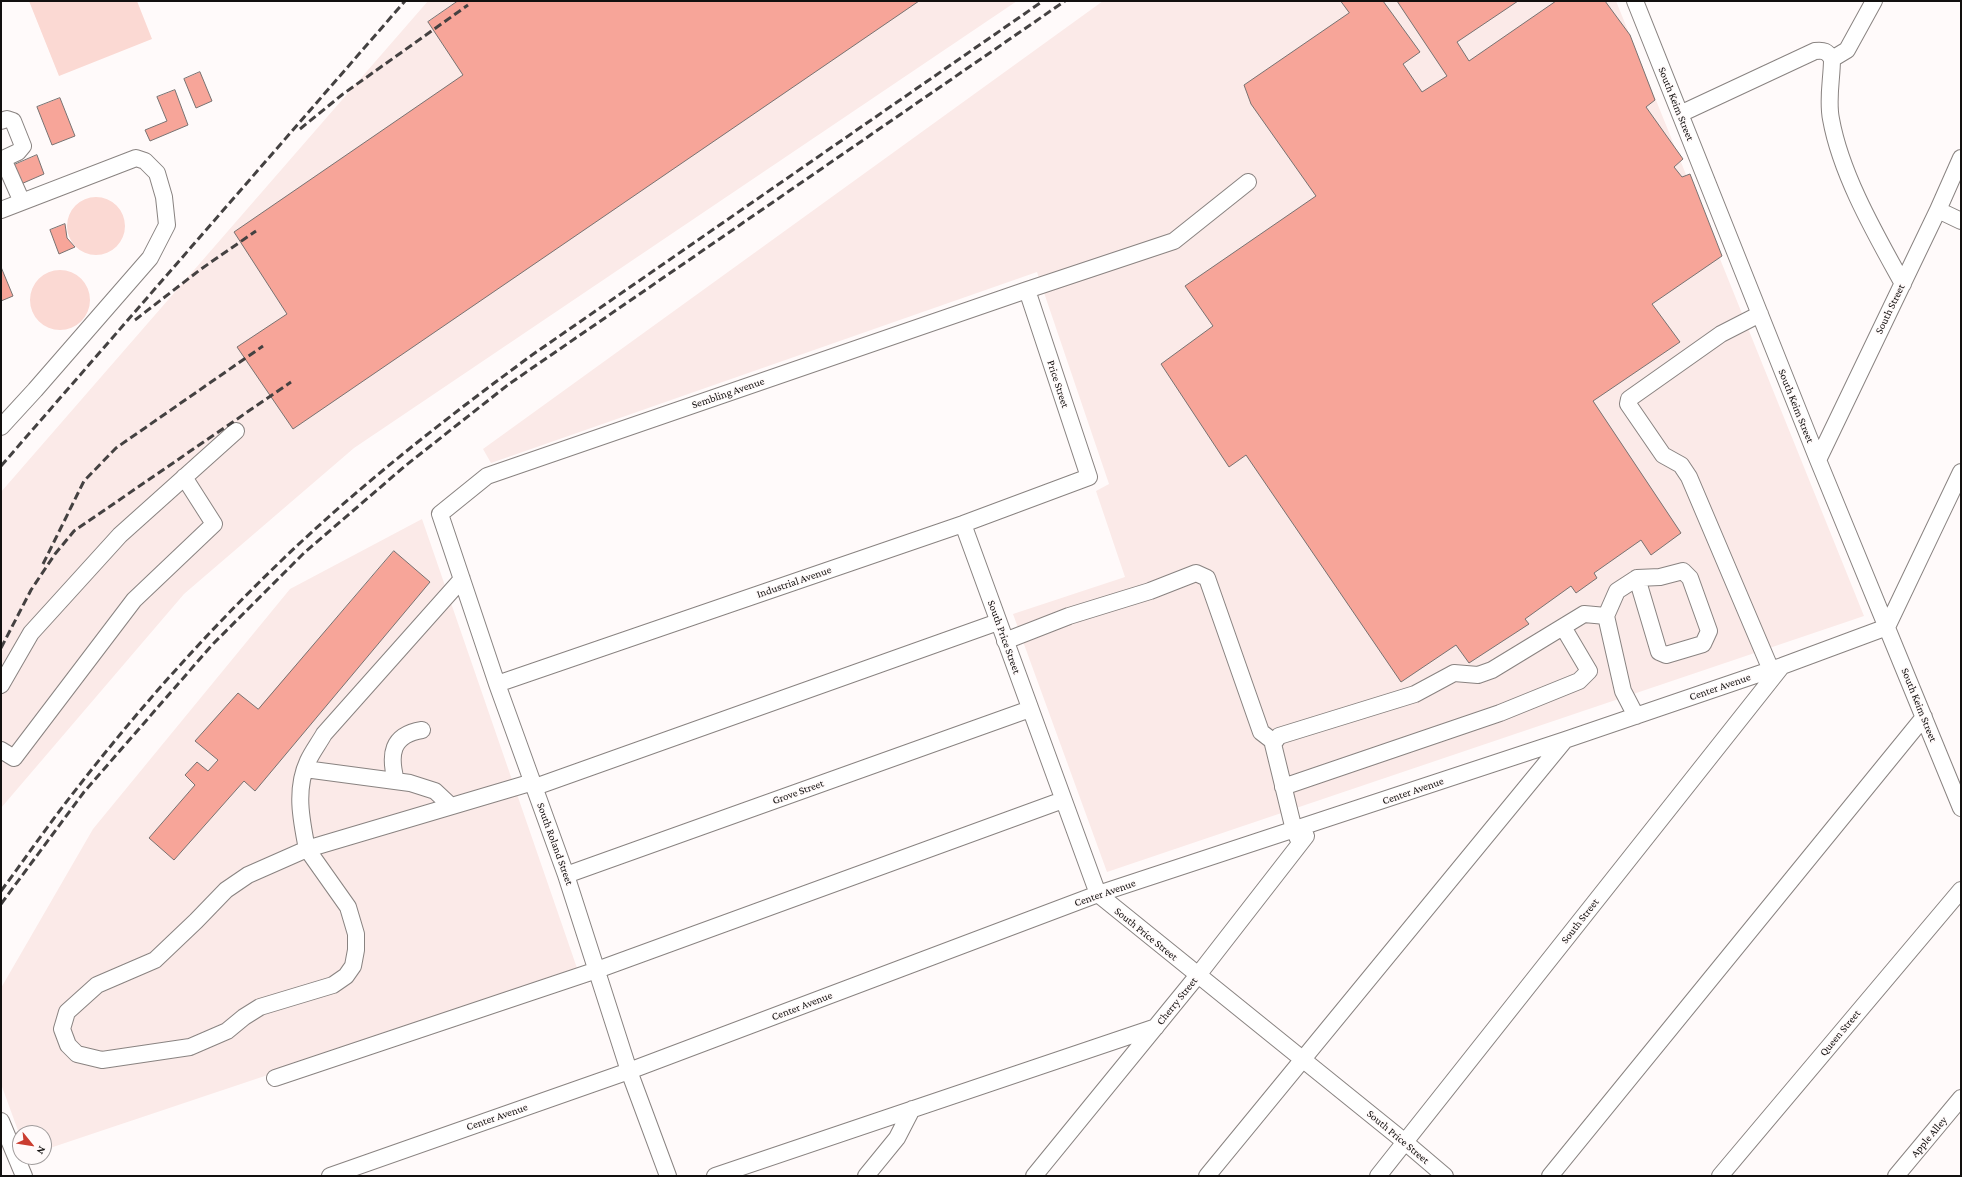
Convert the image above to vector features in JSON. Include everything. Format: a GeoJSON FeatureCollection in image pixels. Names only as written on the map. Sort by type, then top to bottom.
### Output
{"type":"FeatureCollection","features":[{"type":"Feature","properties":{"kind":"street","name":"South Keim Street"},"geometry":{"type":"LineString","coordinates":[[1635,1],[1818,460],[1961,807]]}},
{"type":"Feature","properties":{"kind":"street"},"geometry":{"type":"LineString","coordinates":[[1832,59],[1847,50],[1874,1]]}},
{"type":"Feature","properties":{"kind":"street"},"geometry":{"type":"LineString","coordinates":[[1680,114],[1815,51],[1823,50],[1828,53],[1832,59],[1830,109],[1838,147],[1868,221],[1903,284]]}},
{"type":"Feature","properties":{"kind":"street"},"geometry":{"type":"LineString","coordinates":[[1,121],[7,119],[13,121],[23,146],[18,152],[3,159],[22,202]]}},
{"type":"Feature","properties":{"kind":"street"},"geometry":{"type":"LineString","coordinates":[[1,210],[136,158],[145,161],[156,173],[164,197],[166,225],[150,258],[1,427]]}},
{"type":"Feature","properties":{"kind":"street","name":"South Street"},"geometry":{"type":"LineString","coordinates":[[1818,460],[1903,284],[1961,158]]}},
{"type":"Feature","properties":{"kind":"street","name":"Sembling Avenue"},"geometry":{"type":"LineString","coordinates":[[440,514],[487,476],[1027,290],[1174,241],[1248,182]]}},
{"type":"Feature","properties":{"kind":"street"},"geometry":{"type":"LineString","coordinates":[[1938,210],[1961,220]]}},
{"type":"Feature","properties":{"kind":"street","name":"Price Street"},"geometry":{"type":"LineString","coordinates":[[1027,290],[1089,477]]}},
{"type":"Feature","properties":{"kind":"street"},"geometry":{"type":"LineString","coordinates":[[1760,314],[1721,334],[1629,399],[1628,404],[1663,455],[1681,465],[1689,477],[1776,668]]}},
{"type":"Feature","properties":{"kind":"street"},"geometry":{"type":"LineString","coordinates":[[1,685],[31,633],[120,535],[236,431]]}},
{"type":"Feature","properties":{"kind":"street"},"geometry":{"type":"LineString","coordinates":[[1887,627],[1961,472]]}},
{"type":"Feature","properties":{"kind":"street"},"geometry":{"type":"LineString","coordinates":[[1,750],[14,758],[134,600],[214,524],[184,477]]}},
{"type":"Feature","properties":{"kind":"street","name":"Industrial Avenue"},"geometry":{"type":"LineString","coordinates":[[497,684],[963,524],[1089,477]]}},
{"type":"Feature","properties":{"kind":"street","name":"South Roland Street"},"geometry":{"type":"LineString","coordinates":[[440,514],[497,684],[566,875],[629,1071],[668,1176]]}},
{"type":"Feature","properties":{"kind":"street","name":"South Price Street"},"geometry":{"type":"LineString","coordinates":[[963,524],[1098,894],[1445,1176]]}},
{"type":"Feature","properties":{"kind":"street"},"geometry":{"type":"LineString","coordinates":[[1636,716],[1624,691],[1606,616],[1617,591],[1637,578],[1660,577],[1683,572],[1690,578],[1709,632],[1703,644],[1666,655],[1659,652],[1637,578]]}},
{"type":"Feature","properties":{"kind":"street"},"geometry":{"type":"LineString","coordinates":[[1005,641],[1069,616],[1150,591],[1196,573],[1207,578],[1261,732],[1274,742]]}},
{"type":"Feature","properties":{"kind":"street"},"geometry":{"type":"LineString","coordinates":[[462,578],[324,734],[308,760],[302,778],[300,796],[307,849],[348,907],[356,934],[356,950],[353,966],[346,976],[333,985],[260,1007],[244,1017],[227,1031],[190,1047],[102,1060],[76,1054],[68,1045],[62,1029],[67,1012],[97,985],[155,960],[226,890],[248,875],[307,849],[451,806],[534,785],[998,622]]}},
{"type":"Feature","properties":{"kind":"street"},"geometry":{"type":"LineString","coordinates":[[1297,837],[1272,744],[1279,736],[1415,694],[1454,673],[1478,675],[1584,614],[1606,616]]}},
{"type":"Feature","properties":{"kind":"street"},"geometry":{"type":"LineString","coordinates":[[1283,787],[1500,713],[1579,682],[1589,671],[1562,627]]}},
{"type":"Feature","properties":{"kind":"street","name":"Center Avenue"},"geometry":{"type":"LineString","coordinates":[[330,1176],[629,1071],[1098,894],[1297,837],[1316,824],[1776,668],[1887,627]]}},
{"type":"Feature","properties":{"kind":"street","name":"South Street"},"geometry":{"type":"LineString","coordinates":[[1378,1176],[1776,668]]}},
{"type":"Feature","properties":{"kind":"street","name":"Grove Street"},"geometry":{"type":"LineString","coordinates":[[566,875],[1030,709]]}},
{"type":"Feature","properties":{"kind":"street"},"geometry":{"type":"LineString","coordinates":[[1550,1176],[1924,717]]}},
{"type":"Feature","properties":{"kind":"street"},"geometry":{"type":"LineString","coordinates":[[396,781],[391,757],[395,748],[406,734],[422,730]]}},
{"type":"Feature","properties":{"kind":"street"},"geometry":{"type":"LineString","coordinates":[[1207,1176],[1565,740]]}},
{"type":"Feature","properties":{"kind":"street"},"geometry":{"type":"LineString","coordinates":[[305,769],[410,783],[435,791],[451,806]]}},
{"type":"Feature","properties":{"kind":"street"},"geometry":{"type":"LineString","coordinates":[[275,1078],[597,970],[1063,800]]}},
{"type":"Feature","properties":{"kind":"street","name":"Cherry Street"},"geometry":{"type":"LineString","coordinates":[[1034,1176],[1198,975],[1297,837]]}},
{"type":"Feature","properties":{"kind":"street","name":"Queen Street"},"geometry":{"type":"LineString","coordinates":[[1720,1176],[1961,890]]}},
{"type":"Feature","properties":{"kind":"street"},"geometry":{"type":"LineString","coordinates":[[715,1176],[1156,1027]]}},
{"type":"Feature","properties":{"kind":"street","name":"Apple Alley"},"geometry":{"type":"LineString","coordinates":[[1896,1176],[1961,1098]]}},
{"type":"Feature","properties":{"kind":"street"},"geometry":{"type":"LineString","coordinates":[[866,1176],[897,1138],[912,1109]]}},
{"type":"Feature","properties":{"kind":"street"},"geometry":{"type":"LineString","coordinates":[[1,1121],[24,1176]]}},
{"type":"Feature","properties":{"kind":"shaded area"},"geometry":{"type":"Polygon","coordinates":[[[29,1],[137,1],[152,39],[59,76],[29,1]]]}},
{"type":"Feature","properties":{"kind":"shaded area"},"geometry":{"type":"Polygon","coordinates":[[[428,1],[1017,1],[354,448],[184,594],[1,808],[1,492],[428,1]]]}},
{"type":"Feature","properties":{"kind":"shaded area"},"geometry":{"type":"Polygon","coordinates":[[[1103,1],[1616,1],[1864,616],[1107,872],[1013,614],[1125,577],[1096,491],[1109,484],[1037,272],[491,463],[483,449],[1103,1]]]}},
{"type":"Feature","properties":{"kind":"shaded area"},"geometry":{"type":"Polygon","coordinates":[[[90,197],[102,197],[117,205],[125,220],[125,232],[117,247],[102,255],[90,255],[75,247],[67,232],[67,220],[75,205],[90,197]]]}},
{"type":"Feature","properties":{"kind":"shaded area"},"geometry":{"type":"Polygon","coordinates":[[[60,270],[77,275],[85,283],[90,300],[85,317],[77,325],[60,330],[43,325],[35,317],[30,300],[35,283],[43,275],[60,270]]]}},
{"type":"Feature","properties":{"kind":"shaded area"},"geometry":{"type":"Polygon","coordinates":[[[422,519],[578,971],[52,1147],[52,1125],[16,1125],[1,1084],[1,988],[93,829],[290,589],[422,519]]]}},
{"type":"Feature","properties":{"kind":"building"},"geometry":{"type":"Polygon","coordinates":[[[458,1],[919,1],[293,429],[237,347],[287,314],[234,232],[463,75],[428,22],[458,1]]]}},
{"type":"Feature","properties":{"kind":"building"},"geometry":{"type":"Polygon","coordinates":[[[1341,1],[1383,1],[1420,52],[1403,64],[1422,92],[1447,76],[1397,1],[1518,1],[1457,42],[1469,61],[1556,1],[1605,1],[1630,35],[1655,100],[1646,107],[1683,159],[1674,167],[1682,177],[1690,174],[1722,256],[1652,304],[1680,342],[1593,401],[1681,533],[1651,555],[1641,540],[1594,573],[1597,578],[1576,593],[1571,586],[1525,619],[1529,624],[1469,663],[1456,645],[1401,682],[1246,455],[1229,467],[1161,364],[1213,326],[1185,286],[1316,196],[1251,104],[1244,85],[1349,13],[1341,1]]]}},
{"type":"Feature","properties":{"kind":"building"},"geometry":{"type":"Polygon","coordinates":[[[200,72],[212,101],[196,108],[184,79],[200,72]]]}},
{"type":"Feature","properties":{"kind":"building"},"geometry":{"type":"Polygon","coordinates":[[[175,90],[188,125],[150,141],[145,130],[167,121],[157,97],[175,90]]]}},
{"type":"Feature","properties":{"kind":"building"},"geometry":{"type":"Polygon","coordinates":[[[60,98],[75,136],[52,145],[37,107],[60,98]]]}},
{"type":"Feature","properties":{"kind":"building"},"geometry":{"type":"Polygon","coordinates":[[[37,155],[44,174],[21,184],[14,165],[37,155]]]}},
{"type":"Feature","properties":{"kind":"building"},"geometry":{"type":"Polygon","coordinates":[[[65,224],[67,238],[75,247],[59,254],[50,230],[65,224]]]}},
{"type":"Feature","properties":{"kind":"building"},"geometry":{"type":"Polygon","coordinates":[[[1,267],[13,296],[1,301],[1,267]]]}},
{"type":"Feature","properties":{"kind":"building"},"geometry":{"type":"Polygon","coordinates":[[[394,551],[430,582],[255,791],[244,781],[174,860],[149,838],[195,785],[185,775],[197,762],[208,771],[218,760],[195,741],[238,693],[258,709],[394,551]]]}},
{"type":"Feature","properties":{"kind":"railway"},"geometry":{"type":"LineString","coordinates":[[1,466],[405,1]]}},
{"type":"Feature","properties":{"kind":"railway"},"geometry":{"type":"LineString","coordinates":[[1,891],[58,813],[102,757],[151,698],[202,641],[282,560],[372,479],[467,403],[532,355],[1043,1]]}},
{"type":"Feature","properties":{"kind":"railway"},"geometry":{"type":"LineString","coordinates":[[1,904],[84,792],[212,645],[304,553],[405,466],[509,384],[1065,1]]}},
{"type":"Feature","properties":{"kind":"railway"},"geometry":{"type":"LineString","coordinates":[[300,129],[343,94],[468,5]]}},
{"type":"Feature","properties":{"kind":"railway"},"geometry":{"type":"LineString","coordinates":[[135,320],[201,269],[256,231]]}},
{"type":"Feature","properties":{"kind":"railway"},"geometry":{"type":"LineString","coordinates":[[43,564],[84,481],[116,448],[263,346]]}},
{"type":"Feature","properties":{"kind":"railway"},"geometry":{"type":"LineString","coordinates":[[1,648],[31,590],[55,554],[74,531],[291,382]]}}]}
